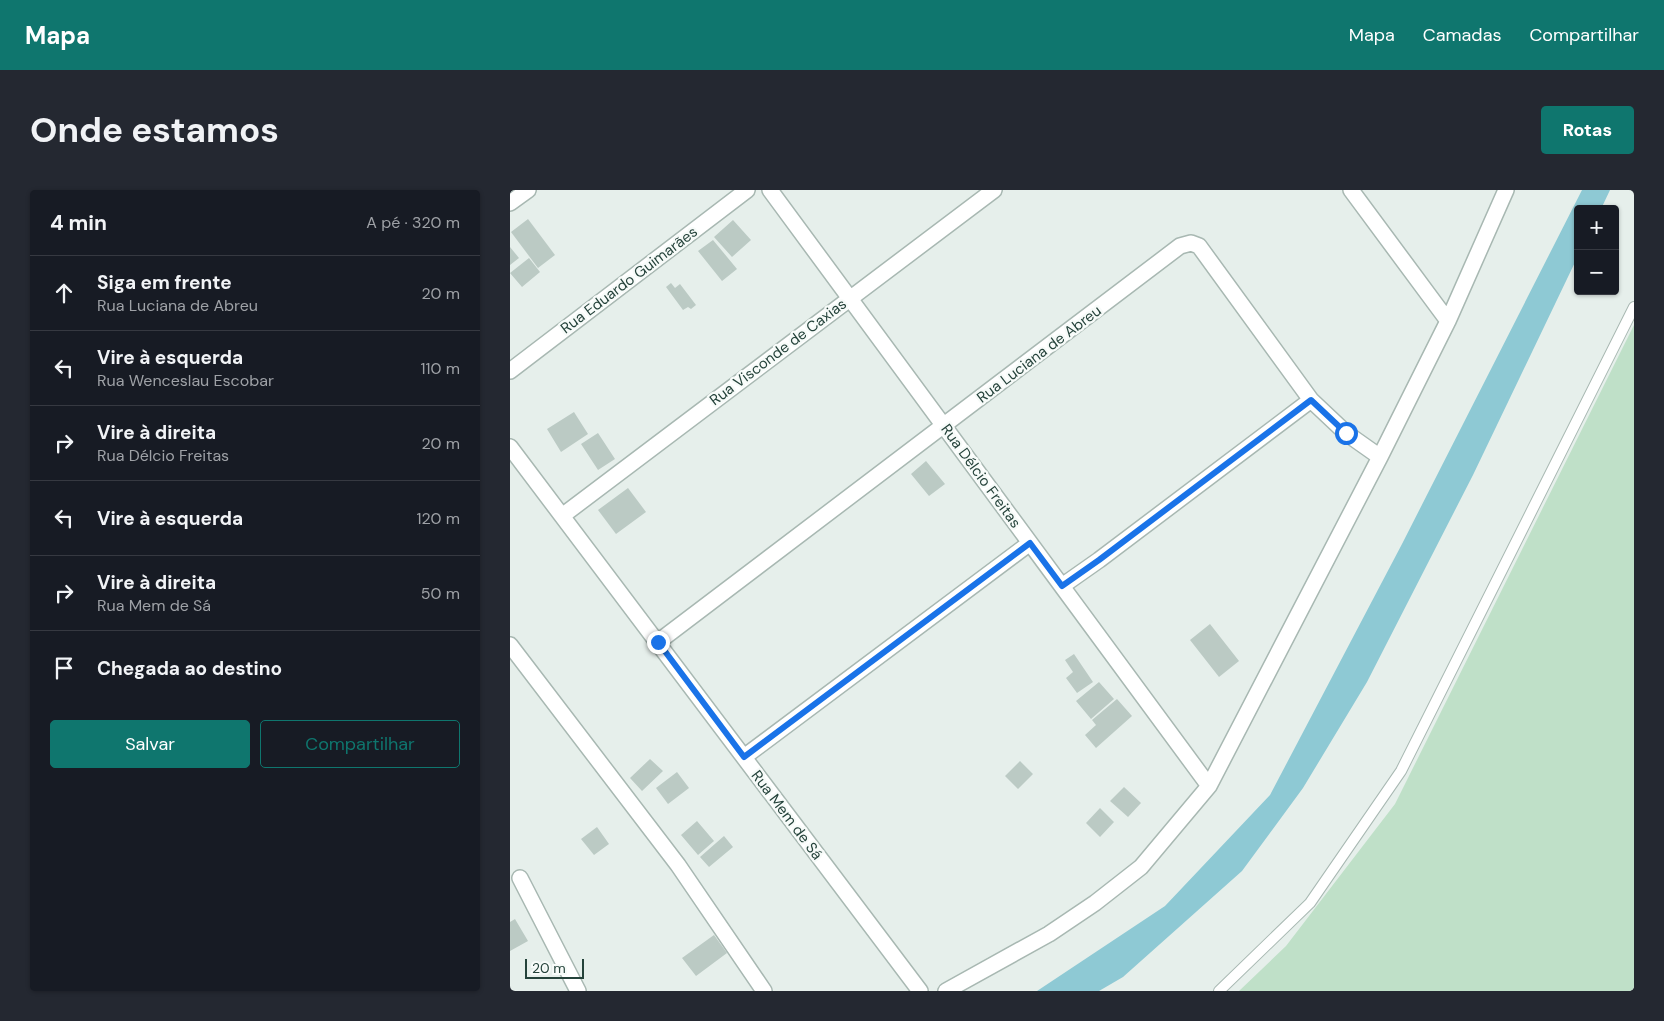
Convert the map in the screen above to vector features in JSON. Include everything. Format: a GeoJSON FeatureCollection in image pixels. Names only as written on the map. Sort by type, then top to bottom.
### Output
{"type":"FeatureCollection","features":[{"type":"Feature","properties":{"kind":"street"},"geometry":{"type":"LineString","coordinates":[[510,203],[528,190]]}},
{"type":"Feature","properties":{"kind":"street","name":"Rua Eduardo Guimarães"},"geometry":{"type":"LineString","coordinates":[[510,371],[748,190]]}},
{"type":"Feature","properties":{"kind":"street","name":"Rua Délcio Freitas"},"geometry":{"type":"LineString","coordinates":[[770,190],[1209,786]]}},
{"type":"Feature","properties":{"kind":"street","name":"Rua Visconde de Caxias"},"geometry":{"type":"LineString","coordinates":[[562,516],[994,190]]}},
{"type":"Feature","properties":{"kind":"street"},"geometry":{"type":"LineString","coordinates":[[1351,190],[1448,321]]}},
{"type":"Feature","properties":{"kind":"street"},"geometry":{"type":"LineString","coordinates":[[946,991],[1049,934],[1095,903],[1141,867],[1209,786],[1380,457],[1448,321],[1506,190]]}},
{"type":"Feature","properties":{"kind":"street","name":"Rua Luciana de Abreu"},"geometry":{"type":"LineString","coordinates":[[658,642],[1180,246],[1191,243],[1199,246],[1311,400],[1346,433],[1380,457]]}},
{"type":"Feature","properties":{"kind":"street"},"geometry":{"type":"LineString","coordinates":[[1062,586],[1311,400]]}},
{"type":"Feature","properties":{"kind":"street","name":"Rua Mem de Sá"},"geometry":{"type":"LineString","coordinates":[[510,447],[920,991]]}},
{"type":"Feature","properties":{"kind":"street"},"geometry":{"type":"LineString","coordinates":[[744,757],[1030,543]]}},
{"type":"Feature","properties":{"kind":"street"},"geometry":{"type":"LineString","coordinates":[[510,645],[678,864],[764,991]]}},
{"type":"Feature","properties":{"kind":"street"},"geometry":{"type":"LineString","coordinates":[[520,878],[578,991]]}},
{"type":"Feature","properties":{"kind":"lane"},"geometry":{"type":"LineString","coordinates":[[1219,991],[1310,903],[1401,772],[1634,307]]}},
{"type":"Feature","properties":{"kind":"green space"},"geometry":{"type":"Polygon","coordinates":[[[1634,325],[1634,991],[1239,991],[1286,946],[1395,804],[1634,325]]]}},
{"type":"Feature","properties":{"kind":"water"},"geometry":{"type":"Polygon","coordinates":[[[1582,190],[1610,190],[1603,205],[1574,205],[1582,190]]]}},
{"type":"Feature","properties":{"kind":"water"},"geometry":{"type":"Polygon","coordinates":[[[1574,206],[1574,264],[1473,475],[1367,682],[1303,788],[1242,871],[1123,977],[1099,991],[1037,991],[1165,906],[1270,795],[1402,544],[1574,206]]]}},
{"type":"Feature","properties":{"kind":"building"},"geometry":{"type":"Polygon","coordinates":[[[528,219],[555,255],[538,268],[511,232],[528,219]]]}},
{"type":"Feature","properties":{"kind":"building"},"geometry":{"type":"Polygon","coordinates":[[[733,220],[751,240],[732,257],[714,237],[733,220]]]}},
{"type":"Feature","properties":{"kind":"building"},"geometry":{"type":"Polygon","coordinates":[[[713,240],[737,269],[722,281],[698,251],[713,240]]]}},
{"type":"Feature","properties":{"kind":"building"},"geometry":{"type":"Polygon","coordinates":[[[510,247],[519,258],[510,265],[510,247]]]}},
{"type":"Feature","properties":{"kind":"building"},"geometry":{"type":"Polygon","coordinates":[[[529,258],[540,272],[522,287],[510,273],[529,258]]]}},
{"type":"Feature","properties":{"kind":"building"},"geometry":{"type":"Polygon","coordinates":[[[671,283],[675,288],[680,284],[696,305],[691,309],[688,307],[683,310],[666,287],[671,283]]]}},
{"type":"Feature","properties":{"kind":"building"},"geometry":{"type":"Polygon","coordinates":[[[574,412],[588,434],[561,452],[547,429],[574,412]]]}},
{"type":"Feature","properties":{"kind":"building"},"geometry":{"type":"Polygon","coordinates":[[[598,433],[615,459],[598,470],[581,444],[598,433]]]}},
{"type":"Feature","properties":{"kind":"building"},"geometry":{"type":"Polygon","coordinates":[[[926,461],[945,484],[929,496],[911,474],[926,461]]]}},
{"type":"Feature","properties":{"kind":"building"},"geometry":{"type":"Polygon","coordinates":[[[628,488],[646,512],[616,534],[598,510],[628,488]]]}},
{"type":"Feature","properties":{"kind":"building"},"geometry":{"type":"Polygon","coordinates":[[[1210,624],[1239,661],[1219,677],[1190,640],[1210,624]]]}},
{"type":"Feature","properties":{"kind":"building"},"geometry":{"type":"Polygon","coordinates":[[[1074,654],[1093,682],[1077,693],[1066,678],[1073,672],[1065,660],[1074,654]]]}},
{"type":"Feature","properties":{"kind":"building"},"geometry":{"type":"Polygon","coordinates":[[[1099,682],[1114,699],[1091,719],[1076,701],[1099,682]]]}},
{"type":"Feature","properties":{"kind":"building"},"geometry":{"type":"Polygon","coordinates":[[[1117,699],[1132,716],[1096,748],[1085,735],[1096,725],[1092,720],[1117,699]]]}},
{"type":"Feature","properties":{"kind":"building"},"geometry":{"type":"Polygon","coordinates":[[[650,759],[663,771],[642,791],[630,778],[650,759]]]}},
{"type":"Feature","properties":{"kind":"building"},"geometry":{"type":"Polygon","coordinates":[[[1020,761],[1033,774],[1018,789],[1005,776],[1020,761]]]}},
{"type":"Feature","properties":{"kind":"building"},"geometry":{"type":"Polygon","coordinates":[[[677,772],[689,788],[668,804],[656,788],[677,772]]]}},
{"type":"Feature","properties":{"kind":"building"},"geometry":{"type":"Polygon","coordinates":[[[1124,787],[1141,803],[1128,817],[1110,801],[1124,787]]]}},
{"type":"Feature","properties":{"kind":"building"},"geometry":{"type":"Polygon","coordinates":[[[1100,808],[1114,822],[1100,837],[1086,823],[1100,808]]]}},
{"type":"Feature","properties":{"kind":"building"},"geometry":{"type":"Polygon","coordinates":[[[697,821],[714,841],[698,855],[681,835],[697,821]]]}},
{"type":"Feature","properties":{"kind":"building"},"geometry":{"type":"Polygon","coordinates":[[[597,827],[609,844],[594,855],[581,839],[597,827]]]}},
{"type":"Feature","properties":{"kind":"building"},"geometry":{"type":"Polygon","coordinates":[[[724,836],[733,847],[709,867],[700,857],[724,836]]]}},
{"type":"Feature","properties":{"kind":"building"},"geometry":{"type":"Polygon","coordinates":[[[515,919],[528,941],[510,951],[510,922],[515,919]]]}},
{"type":"Feature","properties":{"kind":"building"},"geometry":{"type":"Polygon","coordinates":[[[714,935],[727,953],[696,976],[682,958],[714,935]]]}},
{"type":"Feature","properties":{"kind":"route"},"geometry":{"type":"LineString","coordinates":[[658,642],[744,757],[1030,543],[1062,586],[1311,400],[1346,433]]}}]}
